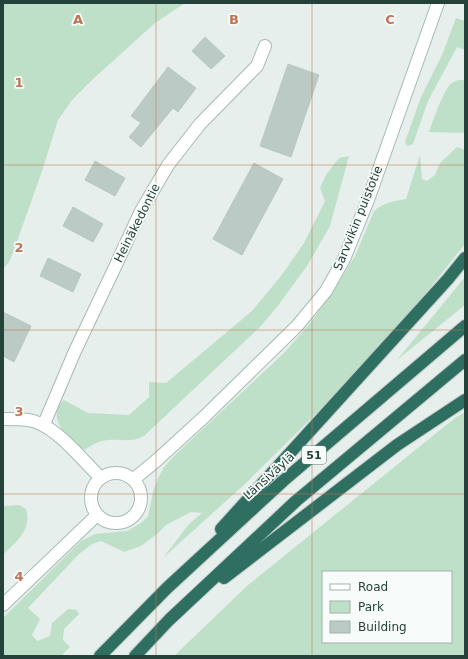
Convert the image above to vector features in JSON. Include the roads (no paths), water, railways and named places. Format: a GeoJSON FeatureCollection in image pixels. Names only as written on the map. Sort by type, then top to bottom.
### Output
{"type":"FeatureCollection","features":[{"type":"Feature","properties":{"kind":"highway"},"geometry":{"type":"LineString","coordinates":[[167,588],[465,258]]}},
{"type":"Feature","properties":{"kind":"highway","name":"Länsiväylä"},"geometry":{"type":"LineString","coordinates":[[100,656],[167,588],[283,481],[465,326]]}},
{"type":"Feature","properties":{"kind":"highway","name":"51"},"geometry":{"type":"LineString","coordinates":[[135,656],[169,620],[296,501],[465,360]]}},
{"type":"Feature","properties":{"kind":"highway"},"geometry":{"type":"LineString","coordinates":[[169,620],[396,445],[465,400]]}},
{"type":"Feature","properties":{"kind":"main road","name":"Sarvvikin puistotie"},"geometry":{"type":"LineString","coordinates":[[134,479],[204,417],[297,326],[326,291],[344,259],[368,200],[438,3]]}},
{"type":"Feature","properties":{"kind":"main road","name":"Heinäkedontie"},"geometry":{"type":"LineString","coordinates":[[44,424],[75,351],[141,211],[168,165],[200,124],[257,66],[266,46]]}},
{"type":"Feature","properties":{"kind":"main road"},"geometry":{"type":"LineString","coordinates":[[3,419],[28,420],[44,424],[56,432],[100,477]]}},
{"type":"Feature","properties":{"kind":"main road"},"geometry":{"type":"LineString","coordinates":[[117,472],[126,474],[134,479],[139,486],[141,495],[137,512],[130,519],[113,523],[104,520],[97,515],[92,508],[91,495],[94,483],[100,477],[108,473],[117,472]]}},
{"type":"Feature","properties":{"kind":"main road"},"geometry":{"type":"LineString","coordinates":[[3,605],[97,515]]}}]}
